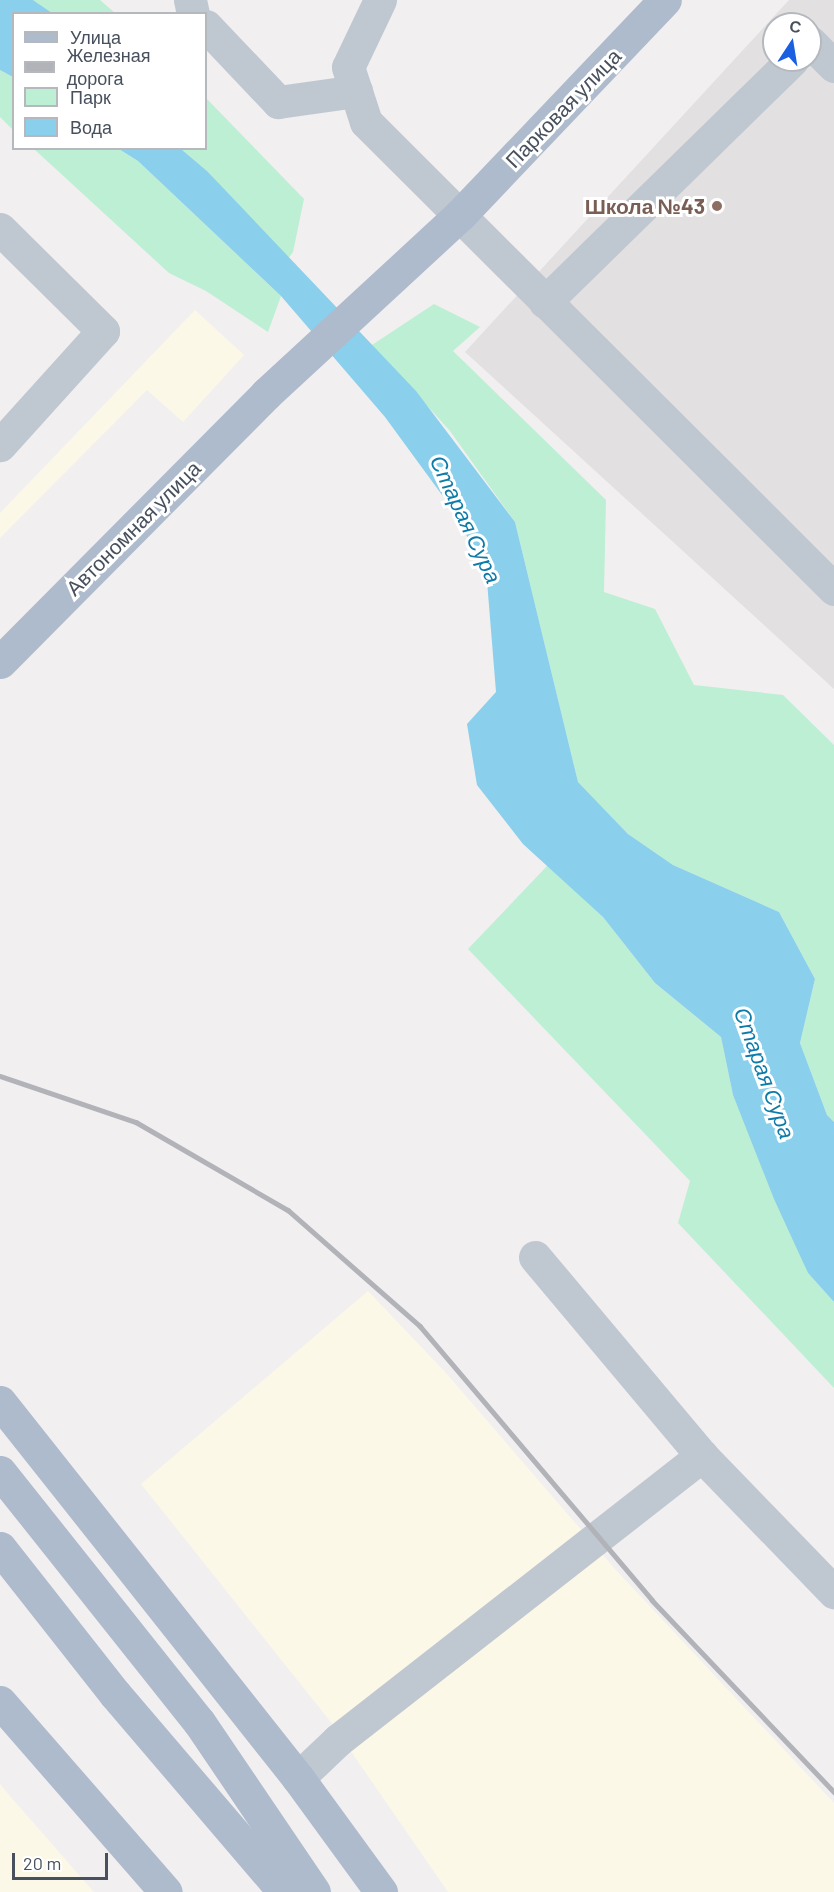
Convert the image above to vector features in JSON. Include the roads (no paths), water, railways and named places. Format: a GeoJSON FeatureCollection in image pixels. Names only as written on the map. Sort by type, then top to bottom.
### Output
{"type":"FeatureCollection","features":[{"type":"Feature","properties":{"kind":"main road","name":"Парковая улица"},"geometry":{"type":"LineString","coordinates":[[266,394],[460,215],[665,0]]}},
{"type":"Feature","properties":{"kind":"main road","name":"Автономная улица"},"geometry":{"type":"LineString","coordinates":[[0,662],[266,394]]}},
{"type":"Feature","properties":{"kind":"main road"},"geometry":{"type":"LineString","coordinates":[[0,1402],[298,1778],[381,1892]]}},
{"type":"Feature","properties":{"kind":"main road"},"geometry":{"type":"LineString","coordinates":[[0,1472],[152,1659],[314,1892]]}},
{"type":"Feature","properties":{"kind":"main road"},"geometry":{"type":"LineString","coordinates":[[0,1548],[115,1694],[276,1887]]}},
{"type":"Feature","properties":{"kind":"main road"},"geometry":{"type":"LineString","coordinates":[[0,1702],[166,1892]]}},
{"type":"Feature","properties":{"kind":"street"},"geometry":{"type":"LineString","coordinates":[[380,0],[348,67],[366,122],[834,589]]}},
{"type":"Feature","properties":{"kind":"street"},"geometry":{"type":"LineString","coordinates":[[207,27],[278,102],[356,92]]}},
{"type":"Feature","properties":{"kind":"street"},"geometry":{"type":"LineString","coordinates":[[822,54],[834,66]]}},
{"type":"Feature","properties":{"kind":"street"},"geometry":{"type":"LineString","coordinates":[[545,302],[780,72]]}},
{"type":"Feature","properties":{"kind":"street"},"geometry":{"type":"LineString","coordinates":[[0,229],[103,331],[96,344],[0,445]]}},
{"type":"Feature","properties":{"kind":"street"},"geometry":{"type":"LineString","coordinates":[[535,1257],[702,1456],[834,1593]]}},
{"type":"Feature","properties":{"kind":"street"},"geometry":{"type":"LineString","coordinates":[[298,1778],[338,1740],[702,1456]]}},
{"type":"Feature","properties":{"kind":"water"},"geometry":{"type":"Polygon","coordinates":[[[0,0],[33,0],[51,12],[12,12],[12,76],[0,70],[0,0]]]}},
{"type":"Feature","properties":{"kind":"water","name":"Старая Сура"},"geometry":{"type":"Polygon","coordinates":[[[121,150],[182,150],[207,171],[416,391],[515,522],[578,782],[628,834],[673,865],[779,912],[815,979],[800,1043],[827,1115],[834,1122],[834,1302],[808,1273],[774,1199],[733,1095],[721,1037],[655,983],[603,917],[523,844],[477,785],[467,724],[496,692],[487,581],[485,570],[453,510],[385,417],[281,296],[138,161],[121,150]]]}},
{"type":"Feature","properties":{"kind":"railway"},"geometry":{"type":"LineString","coordinates":[[0,1076],[136,1122],[288,1210],[420,1326],[652,1600],[834,1792]]}},
{"type":"Feature","properties":{"kind":"place","name":"Школа №43"},"geometry":{"type":"Point","coordinates":[717,206]}}]}
